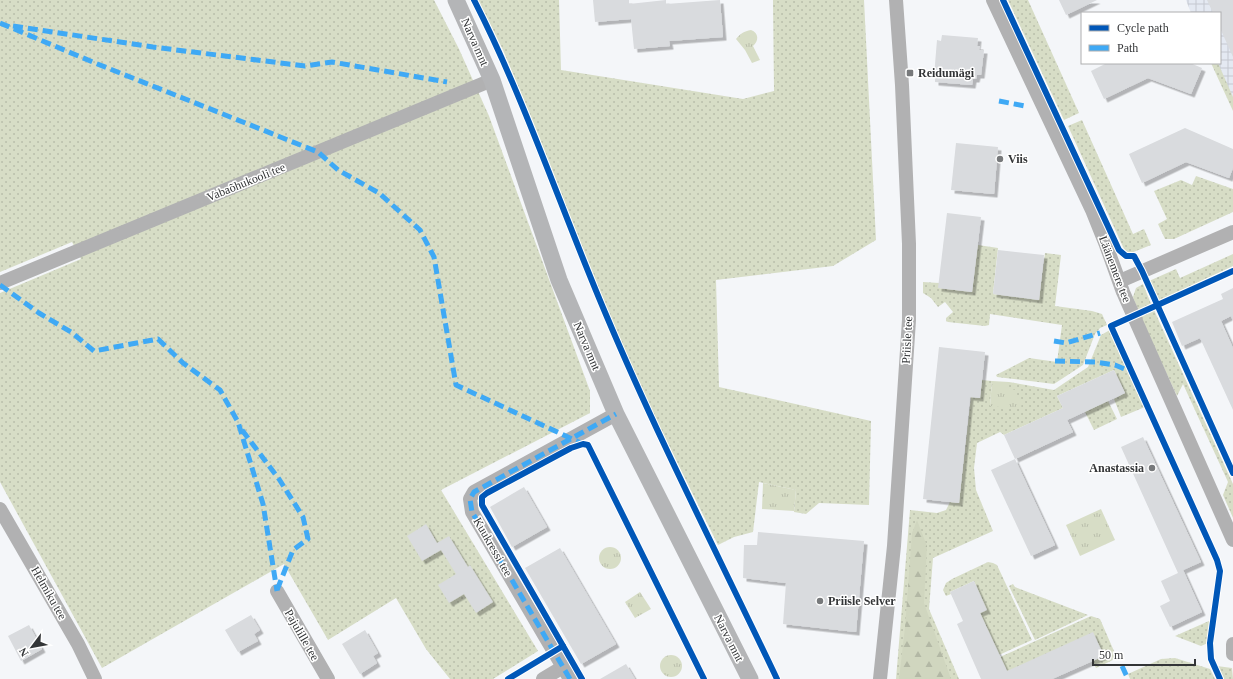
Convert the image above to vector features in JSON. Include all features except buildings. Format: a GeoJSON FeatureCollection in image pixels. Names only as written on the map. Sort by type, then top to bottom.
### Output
{"type":"FeatureCollection","features":[{"type":"Feature","properties":{"kind":"main road","name":"Narva mnt"},"geometry":{"type":"LineString","coordinates":[[456,0],[492,80],[559,280],[616,414],[750,679]]}},
{"type":"Feature","properties":{"kind":"street","name":"Priisle tee"},"geometry":{"type":"LineString","coordinates":[[880,679],[894,546],[909,320],[908,236],[902,85],[896,0]]}},
{"type":"Feature","properties":{"kind":"street","name":"Läänemere tee"},"geometry":{"type":"LineString","coordinates":[[993,0],[1092,210],[1123,292],[1233,540]]}},
{"type":"Feature","properties":{"kind":"street","name":"Vabaõhukooli tee"},"geometry":{"type":"LineString","coordinates":[[0,283],[492,80]]}},
{"type":"Feature","properties":{"kind":"street"},"geometry":{"type":"LineString","coordinates":[[1120,281],[1233,232]]}},
{"type":"Feature","properties":{"kind":"street","name":"Kuukressi tee"},"geometry":{"type":"LineString","coordinates":[[566,673],[472,512],[470,499],[474,492],[616,414]]}},
{"type":"Feature","properties":{"kind":"street","name":"Helmiku tee"},"geometry":{"type":"LineString","coordinates":[[0,509],[78,644],[95,679]]}},
{"type":"Feature","properties":{"kind":"street","name":"Pajulille tee"},"geometry":{"type":"LineString","coordinates":[[277,591],[328,679]]}},
{"type":"Feature","properties":{"kind":"street"},"geometry":{"type":"LineString","coordinates":[[1233,644],[1233,654]]}},
{"type":"Feature","properties":{"kind":"street"},"geometry":{"type":"LineString","coordinates":[[543,679],[566,673]]}},
{"type":"Feature","properties":{"kind":"shaded area"},"geometry":{"type":"Polygon","coordinates":[[[1186,0],[1233,0],[1233,104],[1214,64],[1221,64],[1221,12],[1191,12],[1186,0]]]}},
{"type":"Feature","properties":{"kind":"green space"},"geometry":{"type":"Polygon","coordinates":[[[0,0],[434,0],[459,49],[489,116],[590,391],[590,413],[441,490],[538,651],[493,679],[450,679],[426,649],[396,598],[328,640],[284,564],[102,668],[0,482],[0,293],[81,259],[72,242],[0,272],[0,0]]]}},
{"type":"Feature","properties":{"kind":"green space"},"geometry":{"type":"Polygon","coordinates":[[[478,0],[559,0],[561,70],[743,99],[774,91],[773,0],[864,0],[876,240],[833,266],[716,280],[719,387],[871,421],[869,505],[819,503],[806,514],[794,512],[796,490],[759,482],[753,532],[734,537],[718,545],[629,365],[531,117],[503,50],[478,0]]]}},
{"type":"Feature","properties":{"kind":"green space"},"geometry":{"type":"Polygon","coordinates":[[[1008,0],[1028,0],[1079,113],[1064,120],[1008,0]]]}},
{"type":"Feature","properties":{"kind":"green space"},"geometry":{"type":"Polygon","coordinates":[[[751,30],[757,35],[757,40],[753,46],[760,60],[752,63],[745,50],[736,39],[742,33],[751,30]]]}},
{"type":"Feature","properties":{"kind":"green space"},"geometry":{"type":"Polygon","coordinates":[[[1211,64],[1218,64],[1233,97],[1233,111],[1211,64]]]}},
{"type":"Feature","properties":{"kind":"green space"},"geometry":{"type":"Polygon","coordinates":[[[1082,120],[1133,234],[1144,229],[1151,245],[1131,253],[1128,253],[1124,249],[1068,126],[1082,120]]]}},
{"type":"Feature","properties":{"kind":"green space"},"geometry":{"type":"Polygon","coordinates":[[[1196,176],[1233,189],[1233,212],[1174,239],[1165,239],[1158,224],[1167,219],[1154,191],[1181,180],[1192,185],[1196,176]]]}},
{"type":"Feature","properties":{"kind":"green space"},"geometry":{"type":"Polygon","coordinates":[[[978,245],[998,248],[993,294],[1039,300],[1045,253],[1061,255],[1055,306],[1092,311],[1102,314],[1107,325],[1100,328],[1095,334],[1083,365],[1054,384],[997,377],[996,375],[1029,358],[1057,362],[1062,325],[990,314],[989,325],[985,326],[946,321],[946,318],[953,312],[945,302],[938,307],[931,298],[923,293],[923,282],[939,283],[939,288],[972,292],[978,245]]]}},
{"type":"Feature","properties":{"kind":"green space"},"geometry":{"type":"Polygon","coordinates":[[[1233,254],[1233,266],[1158,301],[1149,281],[1176,269],[1180,278],[1233,254]]]}},
{"type":"Feature","properties":{"kind":"green space"},"geometry":{"type":"Polygon","coordinates":[[[1143,284],[1151,304],[1138,310],[1133,297],[1136,288],[1143,284]]]}},
{"type":"Feature","properties":{"kind":"green space"},"geometry":{"type":"Polygon","coordinates":[[[1154,310],[1233,484],[1233,518],[1223,495],[1228,482],[1183,384],[1177,396],[1140,316],[1154,310]]]}},
{"type":"Feature","properties":{"kind":"green space"},"geometry":{"type":"Polygon","coordinates":[[[1110,330],[1145,407],[1121,417],[1114,399],[1125,393],[1114,370],[1057,396],[1063,408],[1004,435],[1000,432],[977,443],[974,468],[976,490],[993,531],[933,558],[929,609],[959,679],[896,679],[910,510],[937,513],[946,510],[950,502],[959,503],[971,397],[980,398],[982,380],[992,381],[990,406],[1015,398],[1009,389],[1009,382],[1054,390],[1088,367],[1101,335],[1110,330]]]}},
{"type":"Feature","properties":{"kind":"green space"},"geometry":{"type":"Polygon","coordinates":[[[992,381],[1009,382],[1009,389],[1016,390],[1015,398],[1022,399],[1021,409],[990,406],[992,381]]]}},
{"type":"Feature","properties":{"kind":"green space"},"geometry":{"type":"Polygon","coordinates":[[[1108,401],[1117,419],[1094,430],[1085,412],[1108,401]]]}},
{"type":"Feature","properties":{"kind":"green space"},"geometry":{"type":"Polygon","coordinates":[[[763,483],[796,490],[794,511],[762,509],[763,483]]]}},
{"type":"Feature","properties":{"kind":"green space"},"geometry":{"type":"Polygon","coordinates":[[[1101,509],[1115,540],[1080,556],[1066,525],[1101,509]]]}},
{"type":"Feature","properties":{"kind":"green space"},"geometry":{"type":"Polygon","coordinates":[[[917,520],[927,546],[924,603],[951,679],[899,679],[905,627],[912,533],[917,520]]]}},
{"type":"Feature","properties":{"kind":"green space"},"geometry":{"type":"Polygon","coordinates":[[[610,547],[614,548],[620,554],[620,562],[614,568],[610,569],[606,568],[600,562],[599,558],[600,554],[606,548],[610,547]]]}},
{"type":"Feature","properties":{"kind":"green space"},"geometry":{"type":"Polygon","coordinates":[[[988,562],[997,565],[1032,640],[999,655],[980,613],[986,610],[974,581],[950,592],[951,594],[946,596],[943,590],[946,583],[952,579],[988,562]]]}},
{"type":"Feature","properties":{"kind":"green space"},"geometry":{"type":"Polygon","coordinates":[[[1013,584],[1015,587],[1088,615],[1035,640],[1009,586],[1013,584]]]}},
{"type":"Feature","properties":{"kind":"green space"},"geometry":{"type":"Polygon","coordinates":[[[640,592],[651,609],[635,618],[625,602],[640,592]]]}},
{"type":"Feature","properties":{"kind":"green space"},"geometry":{"type":"Polygon","coordinates":[[[1091,616],[1100,619],[1117,658],[1096,668],[1092,661],[1007,671],[1000,657],[1091,616]]]}},
{"type":"Feature","properties":{"kind":"green space"},"geometry":{"type":"Polygon","coordinates":[[[1209,621],[1208,643],[1201,646],[1175,636],[1209,621]]]}},
{"type":"Feature","properties":{"kind":"green space"},"geometry":{"type":"Polygon","coordinates":[[[671,655],[675,656],[681,662],[681,670],[675,676],[671,677],[667,676],[661,670],[660,666],[661,662],[667,656],[671,655]]]}},
{"type":"Feature","properties":{"kind":"green space"},"geometry":{"type":"Polygon","coordinates":[[[1175,658],[1210,669],[1215,679],[1130,679],[1128,674],[1161,659],[1175,658]]]}},
{"type":"Feature","properties":{"kind":"green space"},"geometry":{"type":"Polygon","coordinates":[[[1217,666],[1232,668],[1233,679],[1223,679],[1217,666]]]}},
{"type":"Feature","properties":{"kind":"marked path"},"geometry":{"type":"LineString","coordinates":[[0,23],[95,63],[318,152],[338,170],[379,193],[420,230],[434,257],[456,385],[583,444]]}},
{"type":"Feature","properties":{"kind":"marked path"},"geometry":{"type":"LineString","coordinates":[[13,26],[153,47],[305,66],[332,62],[447,82]]}},
{"type":"Feature","properties":{"kind":"marked path"},"geometry":{"type":"LineString","coordinates":[[999,101],[1025,106]]}},
{"type":"Feature","properties":{"kind":"marked path"},"geometry":{"type":"LineString","coordinates":[[0,285],[39,313],[71,332],[94,351],[158,339],[183,363],[220,390],[238,422],[263,504],[277,591]]}},
{"type":"Feature","properties":{"kind":"marked path"},"geometry":{"type":"LineString","coordinates":[[1054,341],[1066,343],[1100,333]]}},
{"type":"Feature","properties":{"kind":"marked path"},"geometry":{"type":"LineString","coordinates":[[1055,361],[1095,362],[1115,365],[1132,372]]}},
{"type":"Feature","properties":{"kind":"marked path"},"geometry":{"type":"LineString","coordinates":[[570,679],[472,512],[470,499],[474,492],[616,414]]}},
{"type":"Feature","properties":{"kind":"marked path"},"geometry":{"type":"LineString","coordinates":[[242,430],[279,479],[303,517],[308,539],[293,550],[277,590]]}},
{"type":"Feature","properties":{"kind":"marked path"},"geometry":{"type":"LineString","coordinates":[[1122,666],[1128,679]]}},
{"type":"Feature","properties":{"kind":"cycle path"},"geometry":{"type":"LineString","coordinates":[[474,0],[493,39],[527,117],[590,277],[627,363],[777,679]]}},
{"type":"Feature","properties":{"kind":"cycle path"},"geometry":{"type":"LineString","coordinates":[[1003,0],[1119,250],[1126,256],[1134,256],[1142,271],[1233,473]]}},
{"type":"Feature","properties":{"kind":"cycle path"},"geometry":{"type":"LineString","coordinates":[[1220,679],[1211,659],[1210,643],[1220,571],[1217,560],[1111,326],[1233,271]]}},
{"type":"Feature","properties":{"kind":"cycle path"},"geometry":{"type":"LineString","coordinates":[[582,679],[482,505],[482,497],[571,448],[583,444],[588,445],[704,679]]}},
{"type":"Feature","properties":{"kind":"cycle path"},"geometry":{"type":"LineString","coordinates":[[508,679],[563,646]]}},
{"type":"Feature","properties":{"kind":"place","name":"Reidumägi"},"geometry":{"type":"Point","coordinates":[910,73]}},
{"type":"Feature","properties":{"kind":"place","name":"Viis"},"geometry":{"type":"Point","coordinates":[1000,159]}},
{"type":"Feature","properties":{"kind":"place","name":"Anastassia"},"geometry":{"type":"Point","coordinates":[1152,468]}},
{"type":"Feature","properties":{"kind":"place","name":"Priisle Selver"},"geometry":{"type":"Point","coordinates":[820,601]}}]}
